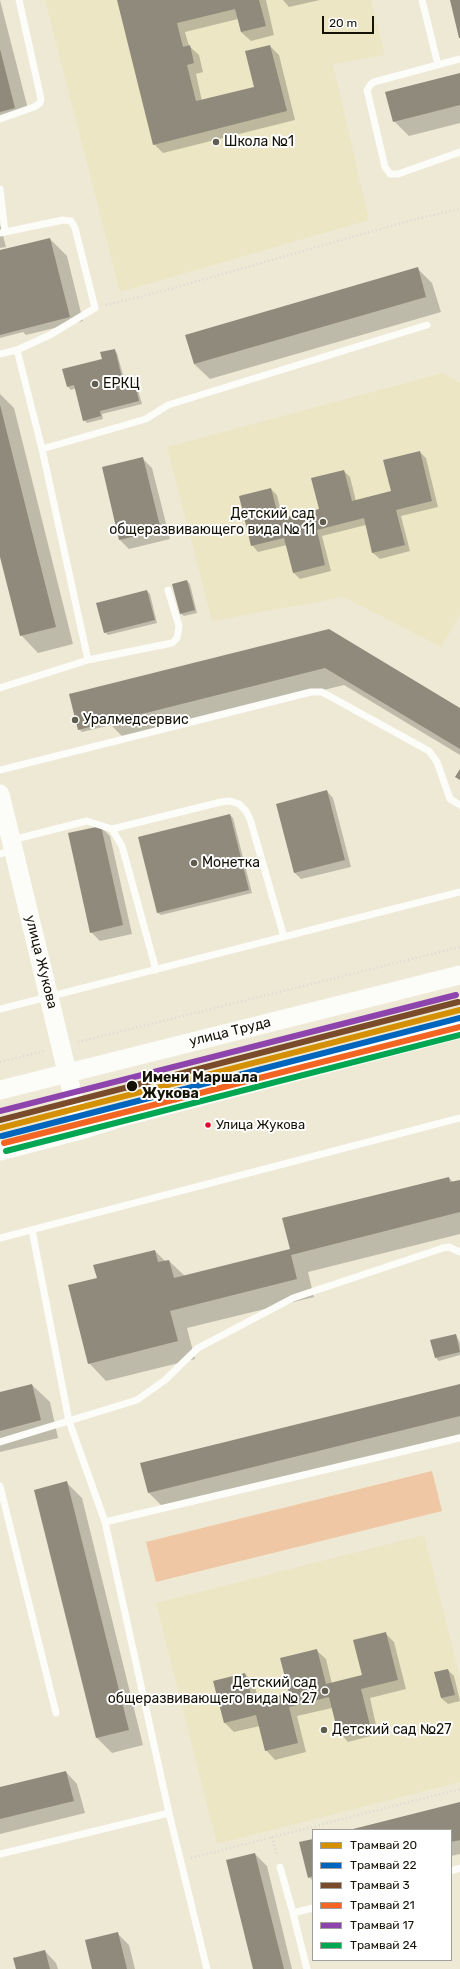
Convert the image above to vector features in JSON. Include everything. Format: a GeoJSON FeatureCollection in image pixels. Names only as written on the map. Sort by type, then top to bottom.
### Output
{"type":"FeatureCollection","features":[{"type":"Feature","properties":{"kind":"main road","name":"улица Жукова"},"geometry":{"type":"LineString","coordinates":[[0,794],[9,848],[62,1046],[81,1130]]}},
{"type":"Feature","properties":{"kind":"main road","name":"улица Труда"},"geometry":{"type":"LineString","coordinates":[[0,1090],[460,975]]}},
{"type":"Feature","properties":{"kind":"main road"},"geometry":{"type":"LineString","coordinates":[[0,1150],[81,1130],[133,1114],[460,1029]]}},
{"type":"Feature","properties":{"kind":"lane"},"geometry":{"type":"LineString","coordinates":[[0,119],[34,107],[40,103],[41,99],[19,0]]}},
{"type":"Feature","properties":{"kind":"lane"},"geometry":{"type":"LineString","coordinates":[[422,0],[438,65]]}},
{"type":"Feature","properties":{"kind":"lane"},"geometry":{"type":"LineString","coordinates":[[460,59],[374,82],[368,87],[367,94],[385,167],[390,174],[398,174],[460,152]]}},
{"type":"Feature","properties":{"kind":"lane"},"geometry":{"type":"LineString","coordinates":[[0,189],[2,232],[63,220],[71,221],[75,228],[95,308],[50,335],[17,350],[0,354]]}},
{"type":"Feature","properties":{"kind":"lane"},"geometry":{"type":"LineString","coordinates":[[42,449],[146,419],[168,405],[427,325]]}},
{"type":"Feature","properties":{"kind":"lane"},"geometry":{"type":"LineString","coordinates":[[17,350],[42,449],[88,660]]}},
{"type":"Feature","properties":{"kind":"lane"},"geometry":{"type":"LineString","coordinates":[[0,688],[88,660],[172,643],[177,638],[179,626],[168,590]]}},
{"type":"Feature","properties":{"kind":"lane"},"geometry":{"type":"LineString","coordinates":[[0,770],[311,692],[322,692],[429,751],[437,762],[450,799],[460,805]]}},
{"type":"Feature","properties":{"kind":"lane"},"geometry":{"type":"LineString","coordinates":[[9,848],[87,821],[112,829],[230,801],[239,804],[246,811],[250,819],[284,937]]}},
{"type":"Feature","properties":{"kind":"lane"},"geometry":{"type":"LineString","coordinates":[[112,829],[122,846],[156,970]]}},
{"type":"Feature","properties":{"kind":"lane"},"geometry":{"type":"LineString","coordinates":[[0,1009],[460,892]]}},
{"type":"Feature","properties":{"kind":"lane"},"geometry":{"type":"LineString","coordinates":[[0,1238],[460,1118]]}},
{"type":"Feature","properties":{"kind":"lane"},"geometry":{"type":"LineString","coordinates":[[32,1230],[69,1421],[105,1522],[169,1813],[207,1969]]}},
{"type":"Feature","properties":{"kind":"lane"},"geometry":{"type":"LineString","coordinates":[[0,1442],[137,1400],[165,1380],[198,1348],[293,1298],[443,1248],[449,1247],[460,1252]]}},
{"type":"Feature","properties":{"kind":"lane"},"geometry":{"type":"LineString","coordinates":[[105,1522],[460,1438]]}},
{"type":"Feature","properties":{"kind":"lane"},"geometry":{"type":"LineString","coordinates":[[0,1486],[56,1713]]}},
{"type":"Feature","properties":{"kind":"lane"},"geometry":{"type":"LineString","coordinates":[[0,1854],[169,1813]]}},
{"type":"Feature","properties":{"kind":"lane"},"geometry":{"type":"LineString","coordinates":[[280,1867],[294,1913],[307,1969]]}},
{"type":"Feature","properties":{"kind":"lane"},"geometry":{"type":"LineString","coordinates":[[294,1913],[312,1908]]}},
{"type":"Feature","properties":{"kind":"path"},"geometry":{"type":"LineString","coordinates":[[95,308],[162,291],[412,220],[460,209]]}},
{"type":"Feature","properties":{"kind":"path"},"geometry":{"type":"LineString","coordinates":[[0,1062],[460,947]]}},
{"type":"Feature","properties":{"kind":"path"},"geometry":{"type":"LineString","coordinates":[[181,1861],[460,1789]]}},
{"type":"Feature","properties":{"kind":"path"},"geometry":{"type":"LineString","coordinates":[[272,1837],[280,1867]]}},
{"type":"Feature","properties":{"kind":"shaded area","name":"Школа №1"},"geometry":{"type":"Polygon","coordinates":[[[45,0],[371,0],[385,55],[333,64],[369,220],[120,292],[45,0]]]}},
{"type":"Feature","properties":{"kind":"shaded area","name":"Детский сад общеразвивающего вида № 11"},"geometry":{"type":"Polygon","coordinates":[[[443,373],[460,383],[460,615],[441,647],[344,597],[212,621],[167,447],[443,373]]]}},
{"type":"Feature","properties":{"kind":"shaded area"},"geometry":{"type":"Polygon","coordinates":[[[432,1471],[442,1511],[156,1582],[146,1542],[432,1471]]]}},
{"type":"Feature","properties":{"kind":"shaded area","name":"Детский сад №27"},"geometry":{"type":"Polygon","coordinates":[[[424,1535],[460,1677],[460,1782],[217,1844],[156,1603],[424,1535]]]}},
{"type":"Feature","properties":{"kind":"building"},"geometry":{"type":"Polygon","coordinates":[[[117,0],[259,0],[266,26],[241,32],[235,9],[177,23],[183,47],[190,45],[194,63],[187,65],[196,101],[254,87],[245,51],[270,45],[287,111],[153,145],[117,0]]]}},
{"type":"Feature","properties":{"kind":"building"},"geometry":{"type":"Polygon","coordinates":[[[450,0],[460,0],[460,38],[459,38],[450,0]]]}},
{"type":"Feature","properties":{"kind":"building"},"geometry":{"type":"Polygon","coordinates":[[[0,49],[15,108],[0,112],[0,49]]]}},
{"type":"Feature","properties":{"kind":"building"},"geometry":{"type":"Polygon","coordinates":[[[460,73],[460,105],[393,122],[385,92],[460,73]]]}},
{"type":"Feature","properties":{"kind":"building"},"geometry":{"type":"Polygon","coordinates":[[[50,238],[70,317],[0,335],[0,250],[50,238]]]}},
{"type":"Feature","properties":{"kind":"building"},"geometry":{"type":"Polygon","coordinates":[[[418,267],[426,297],[194,364],[185,335],[418,267]]]}},
{"type":"Feature","properties":{"kind":"building","name":"ЕРКЦ"},"geometry":{"type":"Polygon","coordinates":[[[115,349],[124,386],[135,383],[139,401],[100,411],[101,416],[83,421],[74,385],[67,387],[62,369],[102,359],[100,352],[115,349]]]}},
{"type":"Feature","properties":{"kind":"building"},"geometry":{"type":"Polygon","coordinates":[[[0,405],[56,627],[20,636],[0,557],[0,405]]]}},
{"type":"Feature","properties":{"kind":"building"},"geometry":{"type":"Polygon","coordinates":[[[420,451],[432,501],[396,510],[405,545],[372,553],[364,518],[317,530],[325,565],[293,573],[284,538],[251,546],[239,496],[271,488],[279,519],[319,509],[311,478],[344,470],[352,501],[391,491],[383,460],[420,451]]]}},
{"type":"Feature","properties":{"kind":"building"},"geometry":{"type":"Polygon","coordinates":[[[143,457],[161,530],[119,540],[102,467],[143,457]]]}},
{"type":"Feature","properties":{"kind":"building"},"geometry":{"type":"Polygon","coordinates":[[[187,580],[195,610],[180,614],[172,584],[187,580]]]}},
{"type":"Feature","properties":{"kind":"building"},"geometry":{"type":"Polygon","coordinates":[[[147,590],[155,620],[104,633],[96,603],[147,590]]]}},
{"type":"Feature","properties":{"kind":"building"},"geometry":{"type":"Polygon","coordinates":[[[329,629],[460,708],[460,749],[325,668],[78,730],[69,694],[329,629]]]}},
{"type":"Feature","properties":{"kind":"building"},"geometry":{"type":"Polygon","coordinates":[[[460,769],[460,780],[455,777],[460,769]]]}},
{"type":"Feature","properties":{"kind":"building"},"geometry":{"type":"Polygon","coordinates":[[[327,790],[345,860],[294,873],[276,804],[327,790]]]}},
{"type":"Feature","properties":{"kind":"building","name":"Монетка"},"geometry":{"type":"Polygon","coordinates":[[[230,814],[249,890],[157,913],[138,837],[230,814]]]}},
{"type":"Feature","properties":{"kind":"building"},"geometry":{"type":"Polygon","coordinates":[[[101,826],[123,925],[90,933],[68,833],[101,826]]]}},
{"type":"Feature","properties":{"kind":"building"},"geometry":{"type":"Polygon","coordinates":[[[449,1177],[450,1182],[460,1180],[460,1212],[291,1255],[297,1279],[170,1311],[178,1341],[88,1364],[68,1285],[97,1278],[93,1265],[155,1250],[158,1262],[169,1260],[174,1278],[290,1249],[282,1218],[449,1177]]]}},
{"type":"Feature","properties":{"kind":"building"},"geometry":{"type":"Polygon","coordinates":[[[456,1334],[460,1352],[435,1358],[430,1340],[456,1334]]]}},
{"type":"Feature","properties":{"kind":"building"},"geometry":{"type":"Polygon","coordinates":[[[32,1384],[41,1420],[0,1431],[0,1392],[32,1384]]]}},
{"type":"Feature","properties":{"kind":"building"},"geometry":{"type":"Polygon","coordinates":[[[460,1384],[460,1416],[148,1493],[140,1463],[460,1384]]]}},
{"type":"Feature","properties":{"kind":"building"},"geometry":{"type":"Polygon","coordinates":[[[67,1481],[129,1730],[96,1738],[34,1490],[67,1481]]]}},
{"type":"Feature","properties":{"kind":"building","name":"Детский сад общеразвивающего вида № 27"},"geometry":{"type":"Polygon","coordinates":[[[386,1632],[398,1680],[361,1689],[370,1725],[338,1733],[329,1697],[289,1707],[298,1743],[265,1751],[256,1715],[224,1723],[213,1681],[245,1673],[253,1702],[289,1693],[280,1658],[317,1649],[326,1684],[362,1675],[353,1640],[386,1632]]]}},
{"type":"Feature","properties":{"kind":"building"},"geometry":{"type":"Polygon","coordinates":[[[448,1669],[455,1695],[441,1698],[434,1672],[448,1669]]]}},
{"type":"Feature","properties":{"kind":"building"},"geometry":{"type":"Polygon","coordinates":[[[66,1771],[74,1801],[0,1819],[0,1787],[66,1771]]]}},
{"type":"Feature","properties":{"kind":"building"},"geometry":{"type":"Polygon","coordinates":[[[460,1802],[460,1840],[452,1842],[452,1829],[353,1829],[460,1802]]]}},
{"type":"Feature","properties":{"kind":"building"},"geometry":{"type":"Polygon","coordinates":[[[312,1839],[312,1876],[308,1878],[299,1842],[312,1839]]]}},
{"type":"Feature","properties":{"kind":"building"},"geometry":{"type":"Polygon","coordinates":[[[255,1853],[284,1969],[253,1969],[226,1860],[255,1853]]]}},
{"type":"Feature","properties":{"kind":"building"},"geometry":{"type":"Polygon","coordinates":[[[118,1932],[127,1969],[92,1969],[85,1940],[118,1932]]]}},
{"type":"Feature","properties":{"kind":"building"},"geometry":{"type":"Polygon","coordinates":[[[45,1950],[50,1969],[16,1969],[13,1958],[45,1950]]]}},
{"type":"Feature","properties":{"kind":"tram line","name":"17"},"geometry":{"type":"LineString","coordinates":[[0,1111],[456,995]]}},
{"type":"Feature","properties":{"kind":"tram line","name":"3"},"geometry":{"type":"LineString","coordinates":[[0,1120],[458,1002]]}},
{"type":"Feature","properties":{"kind":"tram line","name":"20"},"geometry":{"type":"LineString","coordinates":[[0,1128],[460,1010]]}},
{"type":"Feature","properties":{"kind":"tram line","name":"22"},"geometry":{"type":"LineString","coordinates":[[2,1136],[460,1018]]}},
{"type":"Feature","properties":{"kind":"tram line","name":"21"},"geometry":{"type":"LineString","coordinates":[[4,1143],[460,1027]]}},
{"type":"Feature","properties":{"kind":"tram line","name":"24"},"geometry":{"type":"LineString","coordinates":[[6,1151],[460,1035]]}},
{"type":"Feature","properties":{"kind":"place","name":"Школа №1"},"geometry":{"type":"Point","coordinates":[216,142]}},
{"type":"Feature","properties":{"kind":"place","name":"ЕРКЦ"},"geometry":{"type":"Point","coordinates":[95,384]}},
{"type":"Feature","properties":{"kind":"place","name":"Детский сад общеразвивающего вида № 11"},"geometry":{"type":"Point","coordinates":[323,522]}},
{"type":"Feature","properties":{"kind":"place","name":"Уралмедсервис"},"geometry":{"type":"Point","coordinates":[75,720]}},
{"type":"Feature","properties":{"kind":"place","name":"Монетка"},"geometry":{"type":"Point","coordinates":[194,863]}},
{"type":"Feature","properties":{"kind":"place","name":"Имени Маршала Жукова"},"geometry":{"type":"Point","coordinates":[132,1086]}},
{"type":"Feature","properties":{"kind":"place","name":"Улица Жукова"},"geometry":{"type":"Point","coordinates":[208,1125]}},
{"type":"Feature","properties":{"kind":"place","name":"Детский сад общеразвивающего вида № 27"},"geometry":{"type":"Point","coordinates":[325,1691]}},
{"type":"Feature","properties":{"kind":"place","name":"Детский сад №27"},"geometry":{"type":"Point","coordinates":[324,1730]}}]}
